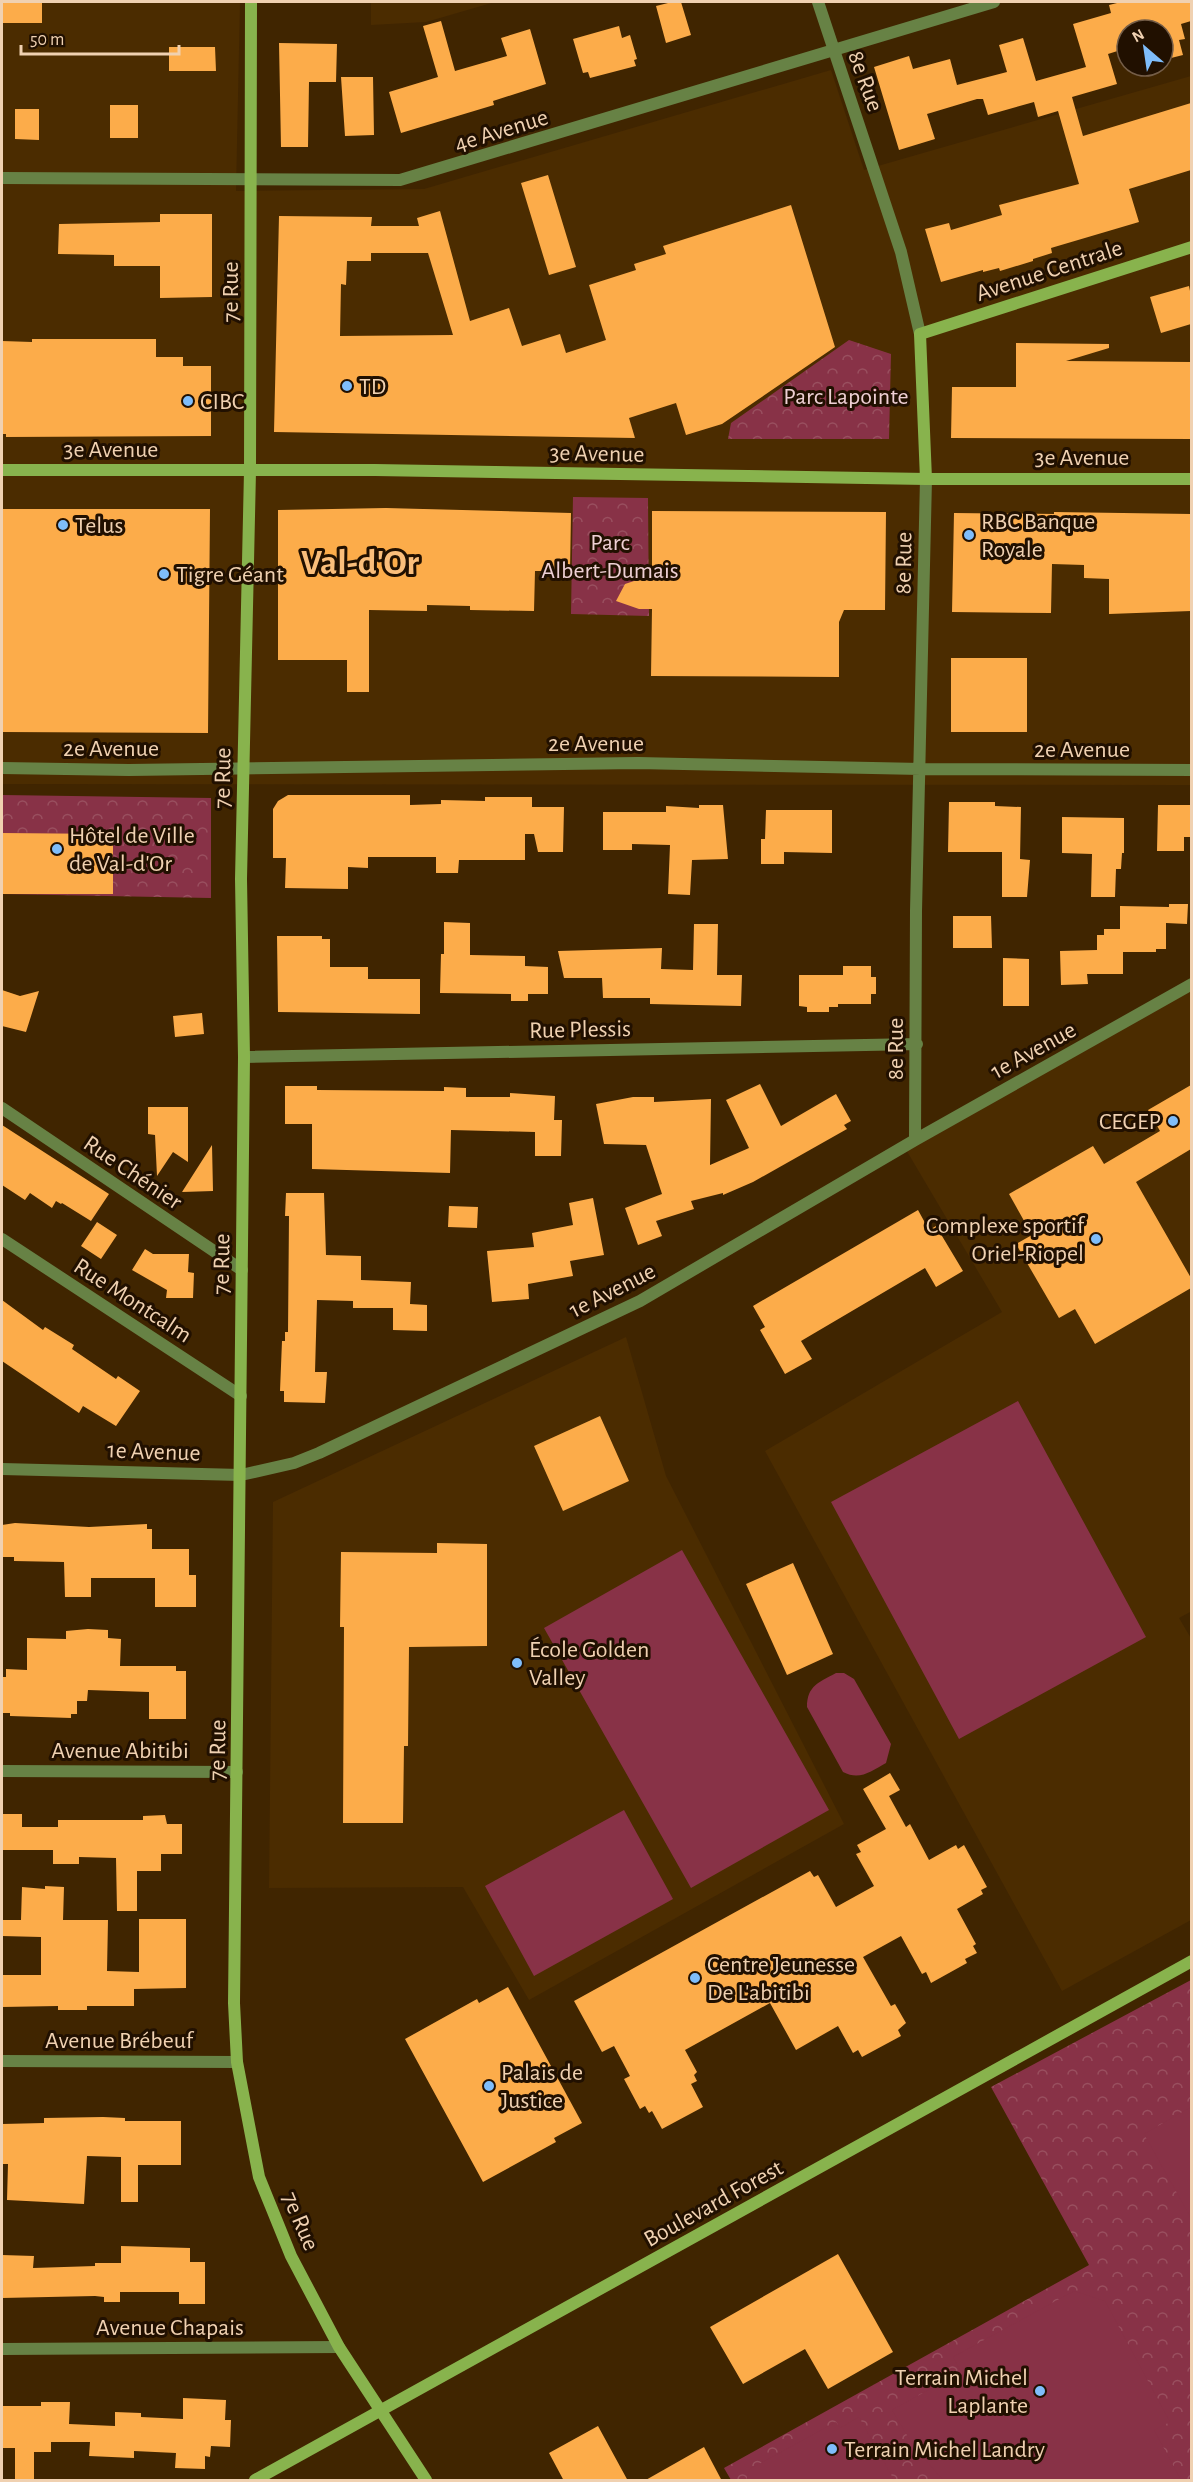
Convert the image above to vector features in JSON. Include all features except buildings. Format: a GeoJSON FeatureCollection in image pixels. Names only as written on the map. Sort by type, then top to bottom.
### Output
{"type":"FeatureCollection","features":[{"type":"Feature","properties":{"kind":"street","name":"7e Rue"},"geometry":{"type":"LineString","coordinates":[[251,2],[250,471],[243,768],[244,1058],[241,1475],[234,2003],[237,2062],[259,2176],[291,2256],[339,2347],[426,2481]]}},
{"type":"Feature","properties":{"kind":"street","name":"8e Rue"},"geometry":{"type":"LineString","coordinates":[[818,2],[832,50],[901,252],[920,334],[926,479],[916,911],[915,1140]]}},
{"type":"Feature","properties":{"kind":"street","name":"4e Avenue"},"geometry":{"type":"LineString","coordinates":[[2,178],[251,181],[400,180],[423,176],[994,2]]}},
{"type":"Feature","properties":{"kind":"street","name":"Avenue Centrale"},"geometry":{"type":"LineString","coordinates":[[920,334],[1191,247]]}},
{"type":"Feature","properties":{"kind":"street","name":"3e Avenue"},"geometry":{"type":"LineString","coordinates":[[2,470],[375,470],[926,479],[1191,479]]}},
{"type":"Feature","properties":{"kind":"street","name":"2e Avenue"},"geometry":{"type":"LineString","coordinates":[[2,768],[129,770],[638,763],[921,770],[1191,770]]}},
{"type":"Feature","properties":{"kind":"street","name":"1e Avenue"},"geometry":{"type":"LineString","coordinates":[[2,1470],[241,1475],[319,1454],[640,1301],[915,1140],[1191,984]]}},
{"type":"Feature","properties":{"kind":"street","name":"Rue Plessis"},"geometry":{"type":"LineString","coordinates":[[244,1058],[916,1044]]}},
{"type":"Feature","properties":{"kind":"street","name":"Rue Chénier"},"geometry":{"type":"LineString","coordinates":[[2,1108],[242,1270]]}},
{"type":"Feature","properties":{"kind":"street","name":"Rue Montcalm"},"geometry":{"type":"LineString","coordinates":[[2,1239],[241,1396]]}},
{"type":"Feature","properties":{"kind":"street","name":"Avenue Abitibi"},"geometry":{"type":"LineString","coordinates":[[2,1770],[237,1772]]}},
{"type":"Feature","properties":{"kind":"street","name":"Boulevard Forest"},"geometry":{"type":"LineString","coordinates":[[255,2481],[1191,1961]]}},
{"type":"Feature","properties":{"kind":"street","name":"Avenue Brébeuf"},"geometry":{"type":"LineString","coordinates":[[2,2061],[237,2062]]}},
{"type":"Feature","properties":{"kind":"street","name":"Avenue Chapais"},"geometry":{"type":"LineString","coordinates":[[2,2349],[339,2347]]}},
{"type":"Feature","properties":{"kind":"shaded area"},"geometry":{"type":"Polygon","coordinates":[[[2,2],[240,2],[236,191],[424,189],[831,70],[864,170],[1191,76],[1191,785],[2,784],[2,2]]]}},
{"type":"Feature","properties":{"kind":"shaded area"},"geometry":{"type":"Polygon","coordinates":[[[371,2],[495,2],[426,22],[371,25],[371,2]]]}},
{"type":"Feature","properties":{"kind":"shaded area"},"geometry":{"type":"Polygon","coordinates":[[[1191,985],[1192,1611],[1179,1618],[1192,1640],[1191,1920],[1062,1991],[765,1451],[1002,1312],[905,1148],[1191,985]]]}},
{"type":"Feature","properties":{"kind":"shaded area","name":"École Golden Valley"},"geometry":{"type":"Polygon","coordinates":[[[626,1337],[666,1476],[844,1824],[529,2000],[463,1887],[269,1888],[273,1502],[626,1337]]]}},
{"type":"Feature","properties":{"kind":"green space","name":"Parc Lapointe"},"geometry":{"type":"Polygon","coordinates":[[[849,340],[891,354],[889,439],[728,439],[731,423],[849,340]]]}},
{"type":"Feature","properties":{"kind":"green space","name":"Parc Albert-Dumais"},"geometry":{"type":"Polygon","coordinates":[[[573,497],[648,498],[649,616],[571,614],[573,497]]]}},
{"type":"Feature","properties":{"kind":"green space"},"geometry":{"type":"Polygon","coordinates":[[[2,795],[211,798],[211,898],[2,894],[2,795]]]}},
{"type":"Feature","properties":{"kind":"green space"},"geometry":{"type":"Polygon","coordinates":[[[1018,1401],[1146,1637],[959,1739],[831,1502],[1018,1401]]]}},
{"type":"Feature","properties":{"kind":"green space"},"geometry":{"type":"Polygon","coordinates":[[[682,1550],[829,1810],[691,1888],[544,1628],[682,1550]]]}},
{"type":"Feature","properties":{"kind":"green space"},"geometry":{"type":"Polygon","coordinates":[[[836,1673],[844,1673],[854,1679],[891,1744],[886,1763],[865,1774],[855,1776],[843,1772],[807,1707],[812,1689],[819,1682],[836,1673]]]}},
{"type":"Feature","properties":{"kind":"green space"},"geometry":{"type":"Polygon","coordinates":[[[624,1810],[673,1899],[534,1976],[485,1886],[624,1810]]]}},
{"type":"Feature","properties":{"kind":"green space"},"geometry":{"type":"Polygon","coordinates":[[[1191,1980],[1191,2480],[731,2480],[724,2468],[1089,2265],[991,2087],[1191,1980]]]}},
{"type":"Feature","properties":{"kind":"green space"},"geometry":{"type":"Polygon","coordinates":[[[1191,2107],[1191,2218],[1144,2134],[1191,2107]]]}},
{"type":"Feature","properties":{"kind":"green space","name":"Terrain Michel Laplante"},"geometry":{"type":"Polygon","coordinates":[[[1074,2291],[1105,2301],[1170,2422],[1154,2430],[1181,2480],[943,2480],[914,2447],[892,2410],[961,2372],[953,2357],[1074,2291]]]}},
{"type":"Feature","properties":{"kind":"green space","name":"Terrain Michel Landry"},"geometry":{"type":"Polygon","coordinates":[[[859,2417],[894,2480],[746,2480],[750,2469],[836,2422],[840,2428],[859,2417]]]}},
{"type":"Feature","properties":{"kind":"place","name":"TD"},"geometry":{"type":"Point","coordinates":[347,386]}},
{"type":"Feature","properties":{"kind":"place","name":"CIBC"},"geometry":{"type":"Point","coordinates":[188,401]}},
{"type":"Feature","properties":{"kind":"place","name":"Telus"},"geometry":{"type":"Point","coordinates":[63,525]}},
{"type":"Feature","properties":{"kind":"place","name":"RBC Banque Royale"},"geometry":{"type":"Point","coordinates":[969,535]}},
{"type":"Feature","properties":{"kind":"place","name":"Tigre Géant"},"geometry":{"type":"Point","coordinates":[164,574]}},
{"type":"Feature","properties":{"kind":"place","name":"Hôtel de Ville de Val-d'Or"},"geometry":{"type":"Point","coordinates":[57,849]}},
{"type":"Feature","properties":{"kind":"place","name":"CEGEP"},"geometry":{"type":"Point","coordinates":[1173,1121]}},
{"type":"Feature","properties":{"kind":"place","name":"Complexe sportif Oriel-Riopel"},"geometry":{"type":"Point","coordinates":[1096,1239]}},
{"type":"Feature","properties":{"kind":"place","name":"École Golden Valley"},"geometry":{"type":"Point","coordinates":[517,1663]}},
{"type":"Feature","properties":{"kind":"place","name":"Centre Jeunesse De L'abitibi"},"geometry":{"type":"Point","coordinates":[695,1978]}},
{"type":"Feature","properties":{"kind":"place","name":"Palais de Justice"},"geometry":{"type":"Point","coordinates":[489,2086]}},
{"type":"Feature","properties":{"kind":"place","name":"Terrain Michel Laplante"},"geometry":{"type":"Point","coordinates":[1040,2391]}},
{"type":"Feature","properties":{"kind":"place","name":"Terrain Michel Landry"},"geometry":{"type":"Point","coordinates":[832,2449]}},
{"type":"Feature","properties":{"kind":"district","name":"Val-d'Or"},"geometry":{"type":"Point","coordinates":[360,561]}}]}
